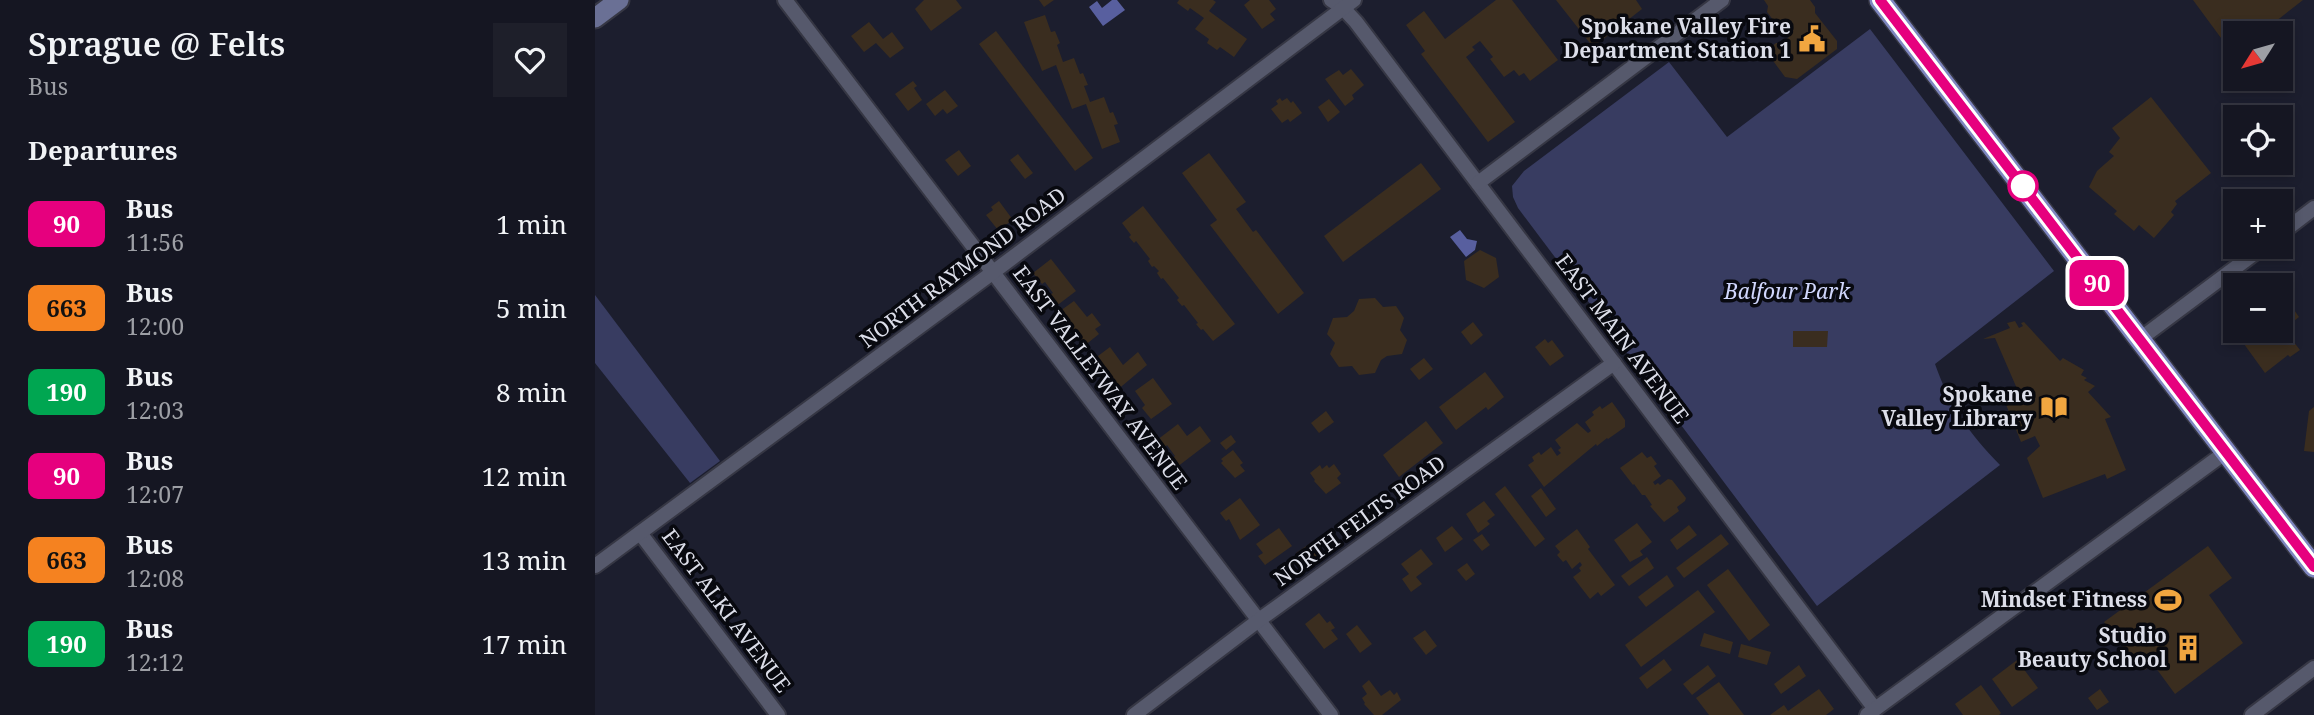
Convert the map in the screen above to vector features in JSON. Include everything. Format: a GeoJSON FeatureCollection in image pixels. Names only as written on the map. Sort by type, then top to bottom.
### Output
{"type":"FeatureCollection","features":[{"type":"Feature","properties":{"kind":"main road"},"geometry":{"type":"LineString","coordinates":[[595,18],[619,0]]}},
{"type":"Feature","properties":{"kind":"main road"},"geometry":{"type":"LineString","coordinates":[[1880,0],[2314,567]]}},
{"type":"Feature","properties":{"kind":"street","name":"EAST VALLEYWAY AVENUE"},"geometry":{"type":"LineString","coordinates":[[785,0],[1331,715]]}},
{"type":"Feature","properties":{"kind":"street"},"geometry":{"type":"LineString","coordinates":[[1478,183],[1722,0]]}},
{"type":"Feature","properties":{"kind":"street","name":"NORTH RAYMOND ROAD"},"geometry":{"type":"LineString","coordinates":[[595,566],[992,273],[1342,3]]}},
{"type":"Feature","properties":{"kind":"street","name":"EAST MAIN AVENUE"},"geometry":{"type":"LineString","coordinates":[[1342,3],[1614,363],[1871,712]]}},
{"type":"Feature","properties":{"kind":"street"},"geometry":{"type":"LineString","coordinates":[[2293,223],[2314,208]]}},
{"type":"Feature","properties":{"kind":"street"},"geometry":{"type":"LineString","coordinates":[[2140,339],[2247,259]]}},
{"type":"Feature","properties":{"kind":"street","name":"NORTH FELTS ROAD"},"geometry":{"type":"LineString","coordinates":[[1134,715],[1259,620],[1614,363]]}},
{"type":"Feature","properties":{"kind":"street"},"geometry":{"type":"LineString","coordinates":[[1871,712],[2226,453]]}},
{"type":"Feature","properties":{"kind":"street","name":"EAST ALKI AVENUE"},"geometry":{"type":"LineString","coordinates":[[640,533],[778,715]]}},
{"type":"Feature","properties":{"kind":"street"},"geometry":{"type":"LineString","coordinates":[[2252,715],[2314,668]]}},
{"type":"Feature","properties":{"kind":"green space","name":"Balfour Park"},"geometry":{"type":"Polygon","coordinates":[[[1870,29],[2054,271],[1935,364],[1961,419],[2000,465],[1817,606],[1518,208],[1512,186],[1524,171],[1669,62],[1727,137],[1870,29]]]}},
{"type":"Feature","properties":{"kind":"green space"},"geometry":{"type":"Polygon","coordinates":[[[595,295],[720,461],[690,483],[595,363],[595,295]]]}},
{"type":"Feature","properties":{"kind":"shaded area"},"geometry":{"type":"Polygon","coordinates":[[[1112,0],[1117,0],[1125,10],[1103,26],[1089,7],[1097,1],[1102,8],[1112,0]]]}},
{"type":"Feature","properties":{"kind":"shaded area"},"geometry":{"type":"Polygon","coordinates":[[[1460,230],[1467,239],[1477,241],[1475,250],[1466,257],[1450,237],[1460,230]]]}},
{"type":"Feature","properties":{"kind":"building"},"geometry":{"type":"Polygon","coordinates":[[[924,0],[956,0],[962,8],[931,31],[915,9],[924,0]]]}},
{"type":"Feature","properties":{"kind":"building"},"geometry":{"type":"Polygon","coordinates":[[[1039,0],[1054,0],[1044,7],[1039,0]]]}},
{"type":"Feature","properties":{"kind":"building"},"geometry":{"type":"Polygon","coordinates":[[[1179,0],[1216,2],[1209,11],[1247,39],[1234,57],[1220,47],[1217,50],[1207,43],[1209,39],[1195,29],[1204,18],[1190,8],[1188,11],[1177,3],[1179,0]]]}},
{"type":"Feature","properties":{"kind":"building"},"geometry":{"type":"Polygon","coordinates":[[[1250,0],[1269,0],[1276,9],[1270,14],[1275,20],[1262,29],[1244,5],[1250,0]]]}},
{"type":"Feature","properties":{"kind":"building"},"geometry":{"type":"Polygon","coordinates":[[[1496,0],[1512,0],[1558,60],[1530,81],[1524,73],[1519,76],[1514,70],[1504,77],[1480,41],[1472,47],[1475,50],[1466,57],[1515,122],[1488,142],[1421,54],[1425,51],[1406,25],[1424,11],[1445,39],[1496,0]]]}},
{"type":"Feature","properties":{"kind":"building"},"geometry":{"type":"Polygon","coordinates":[[[1556,0],[1636,0],[1642,9],[1593,47],[1556,0]]]}},
{"type":"Feature","properties":{"kind":"building","name":"Spokane Valley Fire Department Station 1"},"geometry":{"type":"Polygon","coordinates":[[[1764,0],[1810,0],[1815,7],[1815,13],[1837,41],[1837,49],[1797,79],[1785,77],[1771,58],[1772,46],[1786,43],[1784,41],[1789,37],[1767,12],[1768,6],[1764,0]]]}},
{"type":"Feature","properties":{"kind":"building"},"geometry":{"type":"Polygon","coordinates":[[[2193,0],[2303,0],[2276,21],[2223,21],[2223,41],[2193,0]]]}},
{"type":"Feature","properties":{"kind":"building"},"geometry":{"type":"Polygon","coordinates":[[[1045,15],[1051,32],[1055,31],[1060,43],[1057,45],[1063,62],[1074,58],[1080,74],[1083,73],[1090,102],[1104,97],[1110,113],[1113,112],[1118,124],[1114,125],[1120,142],[1102,149],[1086,104],[1072,109],[1056,65],[1042,71],[1024,22],[1045,15]]]}},
{"type":"Feature","properties":{"kind":"building"},"geometry":{"type":"Polygon","coordinates":[[[869,22],[883,39],[892,32],[904,48],[890,58],[876,43],[864,52],[851,36],[869,22]]]}},
{"type":"Feature","properties":{"kind":"building"},"geometry":{"type":"Polygon","coordinates":[[[996,31],[1093,158],[1075,171],[979,44],[996,31]]]}},
{"type":"Feature","properties":{"kind":"building"},"geometry":{"type":"Polygon","coordinates":[[[1351,69],[1364,85],[1352,95],[1354,99],[1345,106],[1325,79],[1339,70],[1343,75],[1351,69]]]}},
{"type":"Feature","properties":{"kind":"building"},"geometry":{"type":"Polygon","coordinates":[[[913,81],[922,100],[908,111],[895,94],[913,81]]]}},
{"type":"Feature","properties":{"kind":"building"},"geometry":{"type":"Polygon","coordinates":[[[945,90],[958,106],[947,114],[943,109],[935,116],[926,104],[945,90]]]}},
{"type":"Feature","properties":{"kind":"building"},"geometry":{"type":"Polygon","coordinates":[[[2151,97],[2211,173],[2175,201],[2177,204],[2171,212],[2174,215],[2154,238],[2139,225],[2134,231],[2114,214],[2117,211],[2089,187],[2097,171],[2114,156],[2109,152],[2120,138],[2112,128],[2151,97]]]}},
{"type":"Feature","properties":{"kind":"building"},"geometry":{"type":"Polygon","coordinates":[[[1280,98],[1282,101],[1287,98],[1291,103],[1293,101],[1302,113],[1290,122],[1288,119],[1282,123],[1271,109],[1278,104],[1276,101],[1280,98]]]}},
{"type":"Feature","properties":{"kind":"building"},"geometry":{"type":"Polygon","coordinates":[[[1329,99],[1340,112],[1328,122],[1318,107],[1329,99]]]}},
{"type":"Feature","properties":{"kind":"building"},"geometry":{"type":"Polygon","coordinates":[[[959,150],[971,166],[958,176],[945,160],[959,150]]]}},
{"type":"Feature","properties":{"kind":"building"},"geometry":{"type":"Polygon","coordinates":[[[1209,153],[1246,202],[1236,209],[1253,232],[1256,230],[1304,293],[1278,314],[1210,225],[1217,220],[1182,173],[1209,153]]]}},
{"type":"Feature","properties":{"kind":"building"},"geometry":{"type":"Polygon","coordinates":[[[1018,154],[1033,173],[1025,179],[1010,160],[1018,154]]]}},
{"type":"Feature","properties":{"kind":"building"},"geometry":{"type":"Polygon","coordinates":[[[1421,163],[1441,189],[1343,262],[1324,236],[1421,163]]]}},
{"type":"Feature","properties":{"kind":"building"},"geometry":{"type":"Polygon","coordinates":[[[999,201],[1013,220],[998,230],[986,215],[999,201]]]}},
{"type":"Feature","properties":{"kind":"building"},"geometry":{"type":"Polygon","coordinates":[[[1143,206],[1235,324],[1213,341],[1177,300],[1179,298],[1163,278],[1161,279],[1157,273],[1159,271],[1152,267],[1148,261],[1150,259],[1136,241],[1134,243],[1129,237],[1131,235],[1122,223],[1143,206]]]}},
{"type":"Feature","properties":{"kind":"building"},"geometry":{"type":"Polygon","coordinates":[[[1480,250],[1496,258],[1499,277],[1484,288],[1466,280],[1464,261],[1480,250]]]}},
{"type":"Feature","properties":{"kind":"building"},"geometry":{"type":"Polygon","coordinates":[[[1051,259],[1076,291],[1055,307],[1047,296],[1053,293],[1045,282],[1042,284],[1033,273],[1051,259]]]}},
{"type":"Feature","properties":{"kind":"building"},"geometry":{"type":"Polygon","coordinates":[[[1375,298],[1383,307],[1396,306],[1404,318],[1400,330],[1407,340],[1402,354],[1387,356],[1381,360],[1375,373],[1359,375],[1352,366],[1339,367],[1330,354],[1335,343],[1327,334],[1333,318],[1347,317],[1354,311],[1359,299],[1375,298]]]}},
{"type":"Feature","properties":{"kind":"building"},"geometry":{"type":"Polygon","coordinates":[[[1074,301],[1087,317],[1092,313],[1101,325],[1095,329],[1099,334],[1084,346],[1060,311],[1074,301]]]}},
{"type":"Feature","properties":{"kind":"building"},"geometry":{"type":"Polygon","coordinates":[[[2293,308],[2299,317],[2293,322],[2293,308]]]}},
{"type":"Feature","properties":{"kind":"building","name":"Spokane Valley Library"},"geometry":{"type":"Polygon","coordinates":[[[2015,321],[2019,328],[2024,322],[2060,361],[2063,358],[2084,370],[2081,375],[2087,378],[2084,380],[2095,386],[2088,392],[2111,417],[2105,419],[2126,470],[2107,479],[2105,474],[2043,498],[2027,458],[2040,446],[2035,436],[2021,442],[2003,397],[2018,391],[1995,338],[1983,339],[2010,328],[2007,323],[2015,321]]]}},
{"type":"Feature","properties":{"kind":"building"},"geometry":{"type":"Polygon","coordinates":[[[1473,322],[1483,335],[1471,345],[1461,332],[1473,322]]]}},
{"type":"Feature","properties":{"kind":"building"},"geometry":{"type":"Polygon","coordinates":[[[1793,331],[1828,331],[1827,347],[1793,347],[1793,331]]]}},
{"type":"Feature","properties":{"kind":"building"},"geometry":{"type":"Polygon","coordinates":[[[1545,339],[1548,343],[1552,340],[1564,356],[1550,366],[1535,347],[1545,339]]]}},
{"type":"Feature","properties":{"kind":"building"},"geometry":{"type":"Polygon","coordinates":[[[2293,341],[2300,350],[2290,357],[2288,355],[2265,373],[2244,344],[2293,343],[2293,341]]]}},
{"type":"Feature","properties":{"kind":"building"},"geometry":{"type":"Polygon","coordinates":[[[1110,347],[1123,365],[1138,352],[1147,365],[1116,391],[1106,378],[1109,376],[1105,370],[1102,372],[1094,359],[1110,347]]]}},
{"type":"Feature","properties":{"kind":"building"},"geometry":{"type":"Polygon","coordinates":[[[1424,358],[1433,369],[1419,380],[1410,369],[1424,358]]]}},
{"type":"Feature","properties":{"kind":"building"},"geometry":{"type":"Polygon","coordinates":[[[1485,372],[1504,397],[1456,430],[1439,407],[1485,372]]]}},
{"type":"Feature","properties":{"kind":"building"},"geometry":{"type":"Polygon","coordinates":[[[1153,378],[1172,404],[1151,419],[1142,408],[1145,405],[1135,391],[1153,378]]]}},
{"type":"Feature","properties":{"kind":"building"},"geometry":{"type":"Polygon","coordinates":[[[1612,402],[1625,420],[1625,427],[1597,446],[1596,444],[1544,487],[1528,465],[1534,461],[1532,457],[1539,452],[1541,455],[1551,447],[1557,456],[1561,453],[1558,450],[1561,448],[1555,440],[1577,423],[1588,433],[1591,431],[1585,422],[1594,415],[1592,412],[1612,402]]]}},
{"type":"Feature","properties":{"kind":"building"},"geometry":{"type":"Polygon","coordinates":[[[2314,407],[2314,452],[2304,451],[2309,411],[2314,407]]]}},
{"type":"Feature","properties":{"kind":"building"},"geometry":{"type":"Polygon","coordinates":[[[1326,411],[1334,422],[1319,433],[1311,423],[1326,411]]]}},
{"type":"Feature","properties":{"kind":"building"},"geometry":{"type":"Polygon","coordinates":[[[1426,421],[1443,443],[1399,477],[1383,455],[1426,421]]]}},
{"type":"Feature","properties":{"kind":"building"},"geometry":{"type":"Polygon","coordinates":[[[1178,424],[1187,436],[1200,426],[1211,441],[1177,467],[1171,459],[1175,456],[1167,445],[1164,448],[1157,440],[1178,424]]]}},
{"type":"Feature","properties":{"kind":"building"},"geometry":{"type":"Polygon","coordinates":[[[1231,435],[1236,442],[1226,450],[1220,443],[1231,435]]]}},
{"type":"Feature","properties":{"kind":"building"},"geometry":{"type":"Polygon","coordinates":[[[1233,450],[1243,463],[1240,465],[1245,471],[1235,478],[1221,463],[1221,459],[1233,450]]]}},
{"type":"Feature","properties":{"kind":"building"},"geometry":{"type":"Polygon","coordinates":[[[1642,452],[1647,458],[1651,456],[1657,464],[1654,466],[1661,476],[1653,482],[1655,485],[1672,480],[1686,498],[1677,507],[1679,511],[1664,522],[1650,506],[1652,505],[1645,495],[1642,495],[1620,468],[1642,452]]]}},
{"type":"Feature","properties":{"kind":"building"},"geometry":{"type":"Polygon","coordinates":[[[1334,464],[1341,474],[1337,478],[1341,483],[1326,494],[1310,473],[1320,465],[1322,469],[1334,464]]]}},
{"type":"Feature","properties":{"kind":"building"},"geometry":{"type":"Polygon","coordinates":[[[1505,486],[1545,539],[1535,547],[1495,494],[1505,486]]]}},
{"type":"Feature","properties":{"kind":"building"},"geometry":{"type":"Polygon","coordinates":[[[1541,488],[1556,509],[1546,517],[1531,496],[1541,488]]]}},
{"type":"Feature","properties":{"kind":"building"},"geometry":{"type":"Polygon","coordinates":[[[1240,498],[1260,525],[1240,540],[1229,519],[1226,521],[1220,513],[1240,498]]]}},
{"type":"Feature","properties":{"kind":"building"},"geometry":{"type":"Polygon","coordinates":[[[1484,501],[1495,515],[1487,521],[1490,524],[1478,533],[1466,514],[1484,501]]]}},
{"type":"Feature","properties":{"kind":"building"},"geometry":{"type":"Polygon","coordinates":[[[1637,523],[1652,542],[1640,551],[1643,555],[1630,562],[1614,540],[1637,523]]]}},
{"type":"Feature","properties":{"kind":"building"},"geometry":{"type":"Polygon","coordinates":[[[1689,525],[1697,535],[1677,550],[1670,540],[1689,525]]]}},
{"type":"Feature","properties":{"kind":"building"},"geometry":{"type":"Polygon","coordinates":[[[1452,526],[1463,539],[1445,552],[1436,538],[1452,526]]]}},
{"type":"Feature","properties":{"kind":"building"},"geometry":{"type":"Polygon","coordinates":[[[1279,528],[1292,546],[1265,565],[1258,556],[1263,553],[1256,544],[1279,528]]]}},
{"type":"Feature","properties":{"kind":"building"},"geometry":{"type":"Polygon","coordinates":[[[1577,529],[1590,547],[1588,549],[1615,585],[1601,596],[1598,592],[1590,599],[1573,577],[1581,571],[1579,568],[1582,565],[1580,562],[1572,569],[1566,560],[1563,562],[1557,555],[1560,552],[1555,546],[1577,529]]]}},
{"type":"Feature","properties":{"kind":"building"},"geometry":{"type":"Polygon","coordinates":[[[1482,534],[1490,545],[1482,551],[1473,540],[1482,534]]]}},
{"type":"Feature","properties":{"kind":"building"},"geometry":{"type":"Polygon","coordinates":[[[1721,534],[1729,544],[1684,578],[1676,568],[1721,534]]]}},
{"type":"Feature","properties":{"kind":"building"},"geometry":{"type":"Polygon","coordinates":[[[1312,542],[1323,556],[1307,568],[1296,553],[1312,542]]]}},
{"type":"Feature","properties":{"kind":"building"},"geometry":{"type":"Polygon","coordinates":[[[2208,546],[2232,578],[2209,595],[2243,643],[2175,694],[2153,664],[2145,670],[2132,653],[2129,655],[2104,622],[2208,546]]]}},
{"type":"Feature","properties":{"kind":"building"},"geometry":{"type":"Polygon","coordinates":[[[1421,549],[1433,564],[1416,577],[1422,584],[1411,592],[1402,579],[1409,574],[1401,564],[1421,549]]]}},
{"type":"Feature","properties":{"kind":"building"},"geometry":{"type":"Polygon","coordinates":[[[1647,557],[1654,568],[1629,586],[1621,576],[1647,557]]]}},
{"type":"Feature","properties":{"kind":"building"},"geometry":{"type":"Polygon","coordinates":[[[1467,563],[1475,574],[1466,581],[1457,570],[1467,563]]]}},
{"type":"Feature","properties":{"kind":"building"},"geometry":{"type":"Polygon","coordinates":[[[1728,569],[1770,625],[1749,641],[1707,585],[1728,569]]]}},
{"type":"Feature","properties":{"kind":"building"},"geometry":{"type":"Polygon","coordinates":[[[1667,575],[1674,586],[1646,607],[1638,597],[1667,575]]]}},
{"type":"Feature","properties":{"kind":"building"},"geometry":{"type":"Polygon","coordinates":[[[1698,590],[1715,612],[1641,667],[1625,645],[1698,590]]]}},
{"type":"Feature","properties":{"kind":"building"},"geometry":{"type":"Polygon","coordinates":[[[1319,613],[1327,623],[1330,621],[1335,628],[1331,630],[1338,639],[1324,649],[1305,624],[1319,613]]]}},
{"type":"Feature","properties":{"kind":"building"},"geometry":{"type":"Polygon","coordinates":[[[1357,625],[1372,644],[1360,653],[1346,634],[1357,625]]]}},
{"type":"Feature","properties":{"kind":"building"},"geometry":{"type":"Polygon","coordinates":[[[1425,630],[1437,646],[1426,655],[1413,638],[1425,630]]]}},
{"type":"Feature","properties":{"kind":"building"},"geometry":{"type":"Polygon","coordinates":[[[1704,633],[1733,642],[1730,654],[1700,646],[1704,633]]]}},
{"type":"Feature","properties":{"kind":"building"},"geometry":{"type":"Polygon","coordinates":[[[1741,644],[1771,652],[1767,665],[1738,657],[1741,644]]]}},
{"type":"Feature","properties":{"kind":"building"},"geometry":{"type":"Polygon","coordinates":[[[1664,659],[1672,670],[1647,689],[1639,678],[1664,659]]]}},
{"type":"Feature","properties":{"kind":"building"},"geometry":{"type":"Polygon","coordinates":[[[2017,660],[2038,688],[2012,707],[1992,679],[2017,660]]]}},
{"type":"Feature","properties":{"kind":"building"},"geometry":{"type":"Polygon","coordinates":[[[1708,665],[1716,676],[1692,695],[1683,684],[1708,665]]]}},
{"type":"Feature","properties":{"kind":"building"},"geometry":{"type":"Polygon","coordinates":[[[1799,665],[1806,676],[1781,694],[1774,684],[1799,665]]]}},
{"type":"Feature","properties":{"kind":"building"},"geometry":{"type":"Polygon","coordinates":[[[1369,680],[1381,696],[1390,690],[1394,695],[1397,692],[1401,700],[1382,715],[1374,715],[1362,698],[1367,694],[1362,686],[1369,680]]]}},
{"type":"Feature","properties":{"kind":"building"},"geometry":{"type":"Polygon","coordinates":[[[1719,682],[1744,715],[1709,715],[1696,698],[1719,682]]]}},
{"type":"Feature","properties":{"kind":"building"},"geometry":{"type":"Polygon","coordinates":[[[1981,685],[2001,713],[1963,715],[1955,704],[1981,685]]]}},
{"type":"Feature","properties":{"kind":"building"},"geometry":{"type":"Polygon","coordinates":[[[1819,689],[1834,709],[1826,715],[1770,715],[1784,705],[1788,711],[1819,689]]]}},
{"type":"Feature","properties":{"kind":"building"},"geometry":{"type":"Polygon","coordinates":[[[2100,689],[2109,702],[2097,710],[2088,698],[2100,689]]]}},
{"type":"Feature","properties":{"kind":"bus line","name":"90"},"geometry":{"type":"LineString","coordinates":[[1880,0],[2314,567]]}},
{"type":"Feature","properties":{"kind":"place","name":"Spokane Valley Fire Department Station 1"},"geometry":{"type":"Point","coordinates":[1812,39]}},
{"type":"Feature","properties":{"kind":"place","name":"Spokane Valley Library"},"geometry":{"type":"Point","coordinates":[2054,407]}},
{"type":"Feature","properties":{"kind":"place","name":"Mindset Fitness"},"geometry":{"type":"Point","coordinates":[2168,600]}},
{"type":"Feature","properties":{"kind":"place","name":"Studio Beauty School"},"geometry":{"type":"Point","coordinates":[2188,648]}}]}
